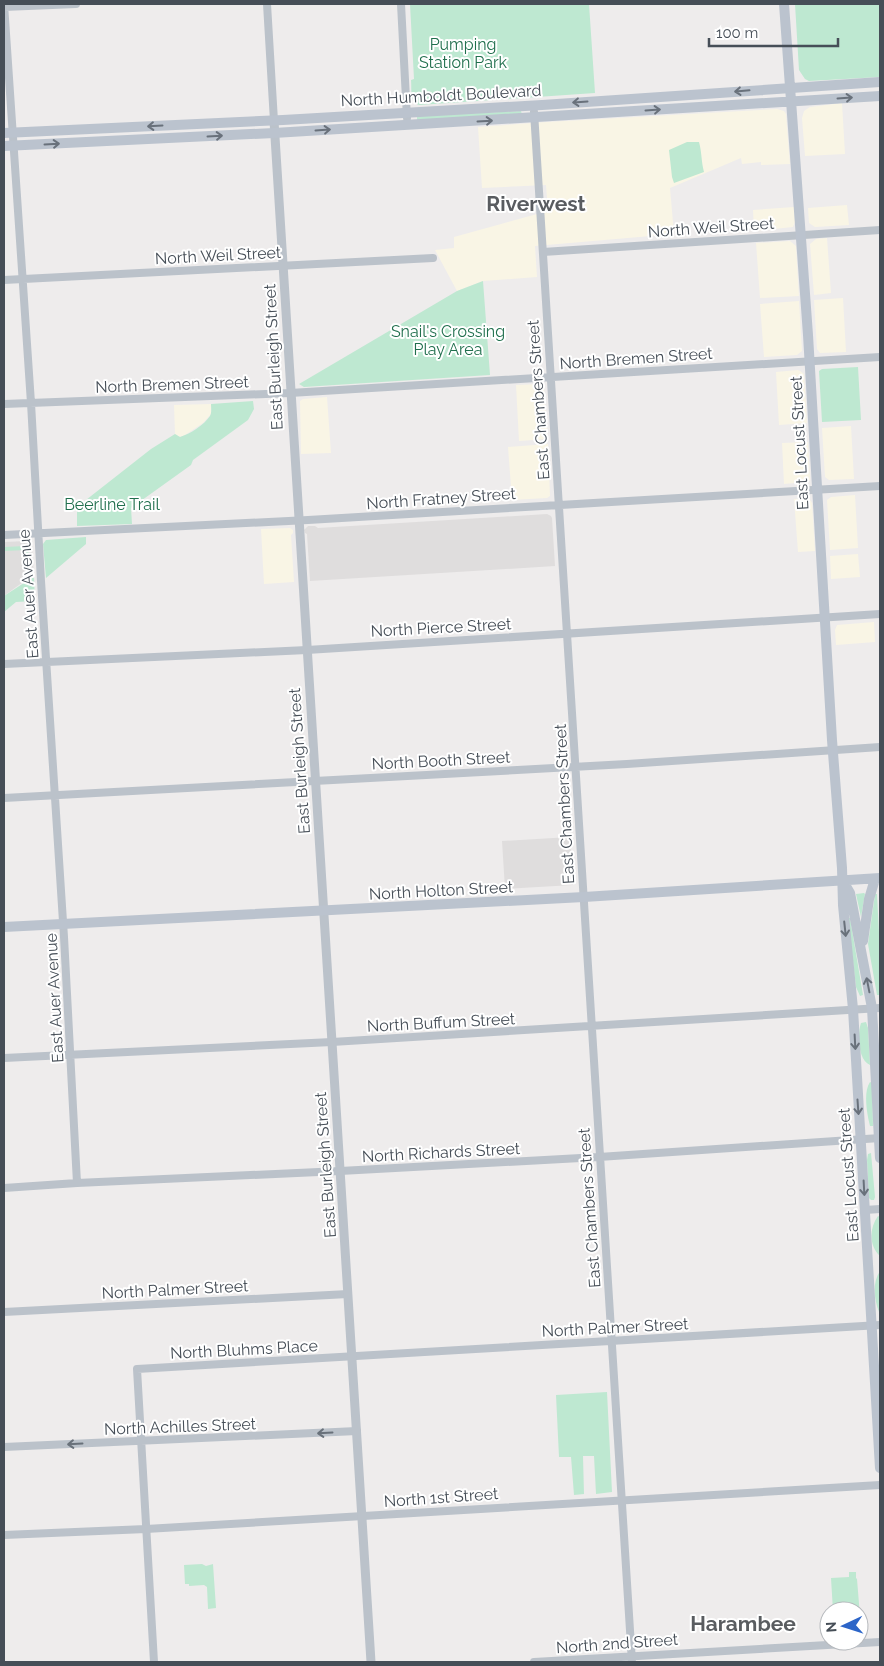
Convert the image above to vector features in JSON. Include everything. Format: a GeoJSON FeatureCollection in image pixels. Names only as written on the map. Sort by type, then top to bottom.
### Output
{"type":"FeatureCollection","features":[{"type":"Feature","properties":{"kind":"main road","name":"East Locust Street"},"geometry":{"type":"LineString","coordinates":[[784,4],[843,881],[842,905],[853,1009],[865,1210],[876,1325],[880,1468]]}},
{"type":"Feature","properties":{"kind":"main road","name":"North Humboldt Boulevard"},"geometry":{"type":"LineString","coordinates":[[8,133],[274,121],[880,82]]}},
{"type":"Feature","properties":{"kind":"main road","name":"North Humboldt Boulevard"},"geometry":{"type":"LineString","coordinates":[[9,146],[274,133],[880,96]]}},
{"type":"Feature","properties":{"kind":"main road","name":"North Holton Street"},"geometry":{"type":"LineString","coordinates":[[4,926],[584,897],[878,878]]}},
{"type":"Feature","properties":{"kind":"main road"},"geometry":{"type":"LineString","coordinates":[[861,949],[870,899],[878,878]]}},
{"type":"Feature","properties":{"kind":"main road","name":"East Locust Street"},"geometry":{"type":"LineString","coordinates":[[843,881],[850,893],[861,949],[876,1008],[880,1158]]}},
{"type":"Feature","properties":{"kind":"street"},"geometry":{"type":"LineString","coordinates":[[4,6],[76,4]]}},
{"type":"Feature","properties":{"kind":"street","name":"East Burleigh Street"},"geometry":{"type":"LineString","coordinates":[[267,4],[306,650],[371,1662]]}},
{"type":"Feature","properties":{"kind":"street"},"geometry":{"type":"LineString","coordinates":[[401,4],[407,125]]}},
{"type":"Feature","properties":{"kind":"street","name":"East Auer Avenue"},"geometry":{"type":"LineString","coordinates":[[4,6],[8,133],[23,279],[64,924],[77,1183]]}},
{"type":"Feature","properties":{"kind":"street","name":"East Chambers Street"},"geometry":{"type":"LineString","coordinates":[[533,105],[631,1659]]}},
{"type":"Feature","properties":{"kind":"street","name":"North Weil Street"},"geometry":{"type":"LineString","coordinates":[[543,252],[880,230]]}},
{"type":"Feature","properties":{"kind":"street","name":"North Weil Street"},"geometry":{"type":"LineString","coordinates":[[4,280],[433,258]]}},
{"type":"Feature","properties":{"kind":"street","name":"North Bremen Street"},"geometry":{"type":"LineString","coordinates":[[4,404],[290,394],[880,357]]}},
{"type":"Feature","properties":{"kind":"street","name":"North Fratney Street"},"geometry":{"type":"LineString","coordinates":[[4,535],[298,521],[880,486]]}},
{"type":"Feature","properties":{"kind":"street","name":"North Pierce Street"},"geometry":{"type":"LineString","coordinates":[[4,664],[306,650],[880,614]]}},
{"type":"Feature","properties":{"kind":"street","name":"North Booth Street"},"geometry":{"type":"LineString","coordinates":[[4,798],[627,764],[880,747]]}},
{"type":"Feature","properties":{"kind":"street","name":"North Buffum Street"},"geometry":{"type":"LineString","coordinates":[[4,1058],[332,1042],[876,1008]]}},
{"type":"Feature","properties":{"kind":"street","name":"North Richards Street"},"geometry":{"type":"LineString","coordinates":[[4,1188],[77,1183],[340,1172],[880,1138]]}},
{"type":"Feature","properties":{"kind":"street"},"geometry":{"type":"LineString","coordinates":[[865,1210],[880,1209]]}},
{"type":"Feature","properties":{"kind":"street","name":"North Palmer Street"},"geometry":{"type":"LineString","coordinates":[[4,1312],[348,1294]]}},
{"type":"Feature","properties":{"kind":"street","name":"North Palmer Street"},"geometry":{"type":"LineString","coordinates":[[352,1356],[876,1325]]}},
{"type":"Feature","properties":{"kind":"street","name":"North Bluhms Place"},"geometry":{"type":"LineString","coordinates":[[141,1441],[136,1369],[352,1356]]}},
{"type":"Feature","properties":{"kind":"street","name":"North Achilles Street"},"geometry":{"type":"LineString","coordinates":[[4,1447],[357,1431]]}},
{"type":"Feature","properties":{"kind":"street"},"geometry":{"type":"LineString","coordinates":[[141,1441],[154,1662]]}},
{"type":"Feature","properties":{"kind":"street","name":"North 1st Street"},"geometry":{"type":"LineString","coordinates":[[4,1535],[146,1529],[880,1484]]}},
{"type":"Feature","properties":{"kind":"street","name":"North 2nd Street"},"geometry":{"type":"LineString","coordinates":[[534,1662],[631,1659],[880,1642]]}},
{"type":"Feature","properties":{"kind":"shaded area"},"geometry":{"type":"Polygon","coordinates":[[[842,103],[845,154],[805,156],[802,118],[804,111],[810,107],[842,103]]]}},
{"type":"Feature","properties":{"kind":"shaded area"},"geometry":{"type":"Polygon","coordinates":[[[777,109],[784,111],[786,114],[790,164],[761,165],[761,162],[742,164],[741,158],[670,188],[674,234],[535,246],[537,277],[483,281],[457,291],[435,250],[454,248],[454,237],[548,211],[546,185],[482,188],[478,127],[777,109]]]}},
{"type":"Feature","properties":{"kind":"shaded area"},"geometry":{"type":"Polygon","coordinates":[[[847,205],[849,225],[815,227],[809,223],[808,208],[847,205]]]}},
{"type":"Feature","properties":{"kind":"shaded area"},"geometry":{"type":"Polygon","coordinates":[[[794,207],[795,222],[793,227],[754,231],[753,210],[794,207]]]}},
{"type":"Feature","properties":{"kind":"shaded area"},"geometry":{"type":"Polygon","coordinates":[[[827,238],[831,293],[814,295],[810,244],[816,239],[827,238]]]}},
{"type":"Feature","properties":{"kind":"shaded area"},"geometry":{"type":"Polygon","coordinates":[[[790,241],[796,246],[799,296],[760,298],[756,243],[790,241]]]}},
{"type":"Feature","properties":{"kind":"shaded area"},"geometry":{"type":"Polygon","coordinates":[[[843,298],[846,352],[820,353],[817,349],[814,300],[843,298]]]}},
{"type":"Feature","properties":{"kind":"shaded area"},"geometry":{"type":"Polygon","coordinates":[[[799,301],[802,351],[797,355],[764,357],[760,304],[799,301]]]}},
{"type":"Feature","properties":{"kind":"shaded area"},"geometry":{"type":"Polygon","coordinates":[[[798,370],[804,374],[807,423],[779,425],[776,372],[798,370]]]}},
{"type":"Feature","properties":{"kind":"shaded area"},"geometry":{"type":"Polygon","coordinates":[[[540,384],[544,388],[548,439],[519,441],[516,385],[540,384]]]}},
{"type":"Feature","properties":{"kind":"shaded area"},"geometry":{"type":"Polygon","coordinates":[[[327,397],[331,453],[301,454],[300,401],[303,399],[327,397]]]}},
{"type":"Feature","properties":{"kind":"shaded area"},"geometry":{"type":"Polygon","coordinates":[[[211,404],[211,414],[203,423],[180,437],[175,434],[174,405],[211,404]]]}},
{"type":"Feature","properties":{"kind":"shaded area"},"geometry":{"type":"Polygon","coordinates":[[[851,426],[854,479],[829,480],[825,477],[822,428],[851,426]]]}},
{"type":"Feature","properties":{"kind":"shaded area"},"geometry":{"type":"Polygon","coordinates":[[[808,442],[810,480],[784,484],[782,443],[808,442]]]}},
{"type":"Feature","properties":{"kind":"shaded area"},"geometry":{"type":"Polygon","coordinates":[[[548,444],[550,496],[547,498],[512,500],[508,447],[548,444]]]}},
{"type":"Feature","properties":{"kind":"shaded area"},"geometry":{"type":"Polygon","coordinates":[[[855,495],[858,548],[830,550],[827,500],[831,497],[855,495]]]}},
{"type":"Feature","properties":{"kind":"shaded area"},"geometry":{"type":"Polygon","coordinates":[[[809,498],[812,503],[815,551],[798,552],[794,499],[809,498]]]}},
{"type":"Feature","properties":{"kind":"shaded area"},"geometry":{"type":"Polygon","coordinates":[[[547,514],[552,518],[555,566],[310,581],[307,534],[304,530],[308,526],[318,528],[547,514]]]}},
{"type":"Feature","properties":{"kind":"shaded area"},"geometry":{"type":"Polygon","coordinates":[[[290,528],[293,530],[291,535],[294,582],[264,584],[261,529],[290,528]]]}},
{"type":"Feature","properties":{"kind":"shaded area"},"geometry":{"type":"Polygon","coordinates":[[[27,541],[32,546],[34,578],[27,579],[4,596],[4,542],[27,541]]]}},
{"type":"Feature","properties":{"kind":"shaded area"},"geometry":{"type":"Polygon","coordinates":[[[858,554],[860,577],[831,579],[830,556],[858,554]]]}},
{"type":"Feature","properties":{"kind":"shaded area"},"geometry":{"type":"Polygon","coordinates":[[[874,622],[875,642],[836,645],[835,630],[837,625],[874,622]]]}},
{"type":"Feature","properties":{"kind":"shaded area"},"geometry":{"type":"Polygon","coordinates":[[[570,837],[573,885],[505,889],[502,841],[570,837]]]}},
{"type":"Feature","properties":{"kind":"green space","name":"Pumping Station Park"},"geometry":{"type":"Polygon","coordinates":[[[410,4],[589,4],[595,93],[419,105],[414,101],[412,94],[411,80],[414,79],[410,4]]]}},
{"type":"Feature","properties":{"kind":"green space"},"geometry":{"type":"Polygon","coordinates":[[[795,4],[880,4],[880,77],[809,81],[805,79],[799,70],[795,4]]]}},
{"type":"Feature","properties":{"kind":"green space"},"geometry":{"type":"Polygon","coordinates":[[[521,111],[522,115],[417,120],[417,116],[521,111]]]}},
{"type":"Feature","properties":{"kind":"green space"},"geometry":{"type":"Polygon","coordinates":[[[687,142],[699,142],[704,172],[674,183],[669,150],[687,142]]]}},
{"type":"Feature","properties":{"kind":"green space","name":"Snail's Crossing Play Area"},"geometry":{"type":"Polygon","coordinates":[[[483,281],[490,375],[304,387],[299,384],[457,291],[483,281]]]}},
{"type":"Feature","properties":{"kind":"green space"},"geometry":{"type":"Polygon","coordinates":[[[858,367],[861,420],[822,422],[819,371],[822,369],[858,367]]]}},
{"type":"Feature","properties":{"kind":"green space","name":"Beerline Trail"},"geometry":{"type":"Polygon","coordinates":[[[253,401],[254,409],[248,420],[193,460],[191,465],[131,508],[132,524],[77,526],[77,507],[151,449],[175,434],[180,437],[201,426],[210,416],[211,404],[253,401]]]}},
{"type":"Feature","properties":{"kind":"green space","name":"Beerline Trail"},"geometry":{"type":"Polygon","coordinates":[[[86,537],[86,544],[46,578],[43,544],[46,540],[86,537]]]}},
{"type":"Feature","properties":{"kind":"green space"},"geometry":{"type":"Polygon","coordinates":[[[4,547],[28,547],[30,578],[34,578],[35,601],[16,602],[4,612],[4,596],[30,579],[27,574],[26,550],[4,551],[4,547]]]}},
{"type":"Feature","properties":{"kind":"green space"},"geometry":{"type":"Polygon","coordinates":[[[856,894],[865,894],[861,917],[856,894]]]}},
{"type":"Feature","properties":{"kind":"green space"},"geometry":{"type":"Polygon","coordinates":[[[875,894],[877,894],[880,952],[880,995],[877,995],[868,944],[875,894]]]}},
{"type":"Feature","properties":{"kind":"green space"},"geometry":{"type":"Polygon","coordinates":[[[848,918],[850,918],[863,995],[860,996],[856,987],[848,918]]]}},
{"type":"Feature","properties":{"kind":"green space"},"geometry":{"type":"Polygon","coordinates":[[[866,1022],[870,1065],[863,1058],[860,1047],[859,1034],[861,1023],[866,1022]]]}},
{"type":"Feature","properties":{"kind":"green space"},"geometry":{"type":"Polygon","coordinates":[[[870,1082],[872,1083],[873,1126],[870,1126],[866,1103],[870,1082]]]}},
{"type":"Feature","properties":{"kind":"green space"},"geometry":{"type":"Polygon","coordinates":[[[871,1153],[874,1200],[869,1198],[867,1160],[868,1154],[871,1153]]]}},
{"type":"Feature","properties":{"kind":"green space"},"geometry":{"type":"Polygon","coordinates":[[[878,1216],[880,1217],[880,1256],[872,1242],[873,1226],[878,1216]]]}},
{"type":"Feature","properties":{"kind":"green space"},"geometry":{"type":"Polygon","coordinates":[[[880,1271],[879,1312],[875,1291],[877,1276],[880,1271]]]}},
{"type":"Feature","properties":{"kind":"green space"},"geometry":{"type":"Polygon","coordinates":[[[607,1392],[612,1492],[596,1494],[594,1456],[583,1456],[584,1494],[574,1495],[571,1457],[559,1457],[556,1395],[607,1392]]]}},
{"type":"Feature","properties":{"kind":"green space"},"geometry":{"type":"Polygon","coordinates":[[[202,1564],[206,1566],[213,1564],[216,1608],[208,1609],[207,1587],[204,1585],[189,1586],[189,1584],[185,1584],[184,1565],[202,1564]]]}},
{"type":"Feature","properties":{"kind":"green space"},"geometry":{"type":"Polygon","coordinates":[[[849,1572],[856,1572],[859,1601],[832,1601],[831,1578],[849,1577],[849,1572]]]}},
{"type":"Feature","properties":{"kind":"district","name":"Riverwest"},"geometry":{"type":"Point","coordinates":[536,204]}},
{"type":"Feature","properties":{"kind":"district","name":"Harambee"},"geometry":{"type":"Point","coordinates":[743,1624]}}]}
